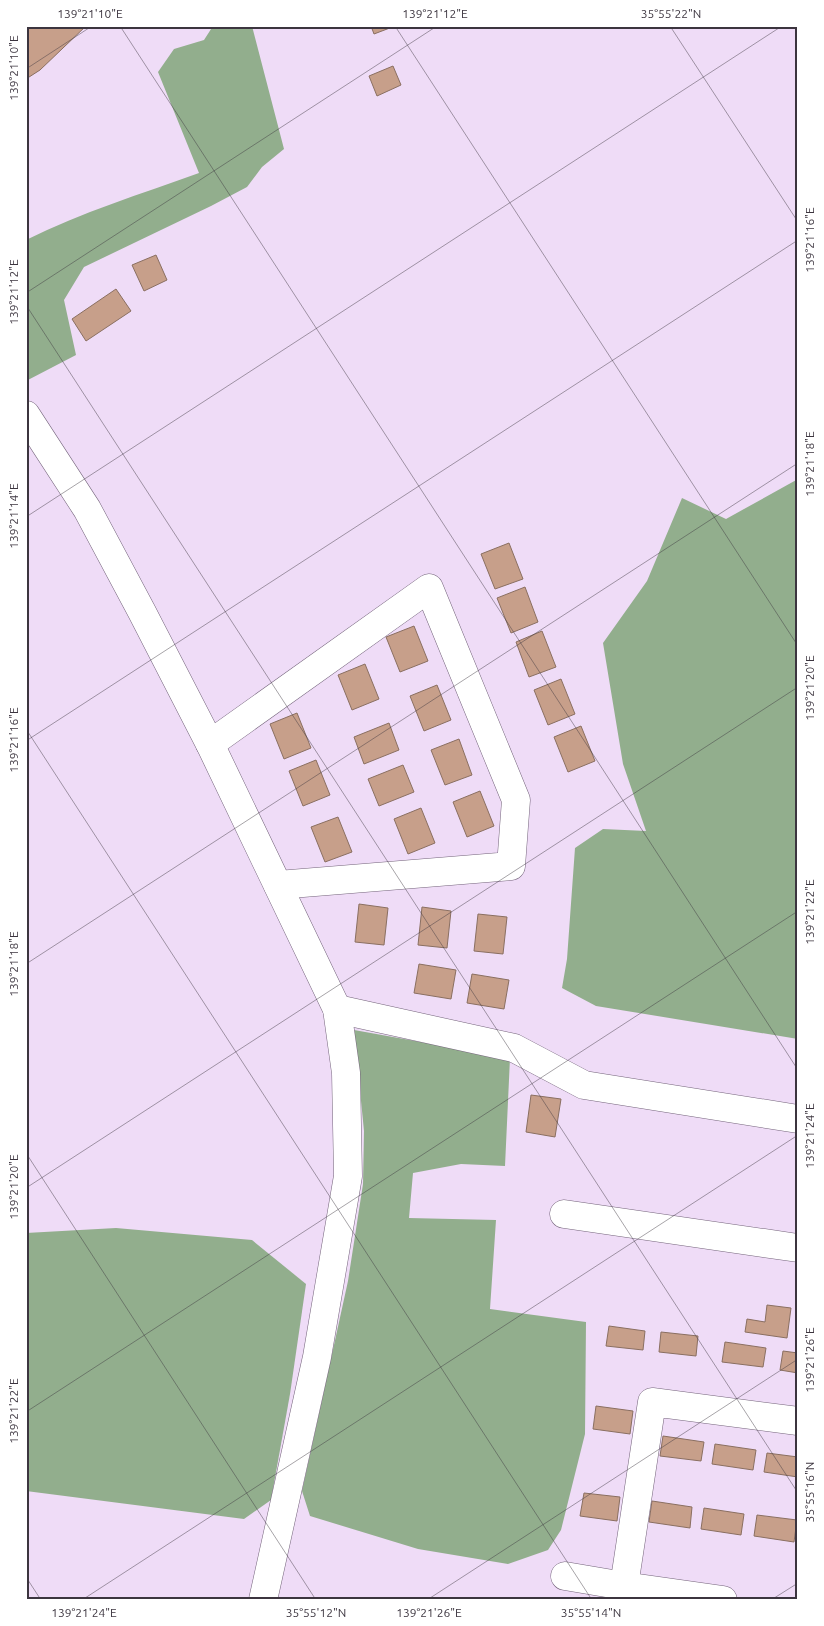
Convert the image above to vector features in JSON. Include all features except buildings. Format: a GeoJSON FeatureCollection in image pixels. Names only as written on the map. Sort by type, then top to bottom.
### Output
{"type":"FeatureCollection","features":[{"type":"Feature","properties":{"kind":"street"},"geometry":{"type":"LineString","coordinates":[[26,415],[87,509],[210,744],[337,1009],[346,1073],[348,1176],[317,1357],[263,1600]]}},
{"type":"Feature","properties":{"kind":"street"},"geometry":{"type":"LineString","coordinates":[[210,744],[429,588],[516,800],[511,866],[278,886]]}},
{"type":"Feature","properties":{"kind":"street"},"geometry":{"type":"LineString","coordinates":[[337,1009],[514,1048],[584,1085],[798,1118]]}},
{"type":"Feature","properties":{"kind":"street"},"geometry":{"type":"LineString","coordinates":[[564,1214],[798,1248]]}},
{"type":"Feature","properties":{"kind":"street"},"geometry":{"type":"LineString","coordinates":[[624,1586],[652,1402],[798,1421]]}},
{"type":"Feature","properties":{"kind":"street"},"geometry":{"type":"LineString","coordinates":[[566,1576],[723,1600]]}},
{"type":"Feature","properties":{"kind":"green space"},"geometry":{"type":"Polygon","coordinates":[[[213,26],[252,26],[284,149],[262,167],[247,187],[84,267],[64,300],[76,355],[26,381],[26,240],[90,212],[199,173],[158,72],[174,49],[204,40],[213,26]]]}},
{"type":"Feature","properties":{"kind":"green space"},"geometry":{"type":"Polygon","coordinates":[[[798,479],[798,1039],[596,1006],[562,988],[567,959],[575,848],[603,829],[646,831],[623,764],[603,643],[647,581],[682,498],[726,519],[798,479]]]}},
{"type":"Feature","properties":{"kind":"green space"},"geometry":{"type":"Polygon","coordinates":[[[354,1030],[510,1058],[505,1166],[461,1164],[413,1173],[409,1218],[496,1220],[490,1309],[586,1322],[585,1434],[561,1530],[548,1550],[508,1564],[418,1549],[310,1516],[302,1491],[348,1281],[363,1184],[364,1131],[354,1030]]]}},
{"type":"Feature","properties":{"kind":"green space"},"geometry":{"type":"Polygon","coordinates":[[[116,1228],[252,1240],[306,1284],[290,1394],[271,1500],[244,1519],[26,1491],[26,1233],[116,1228]]]}}]}
